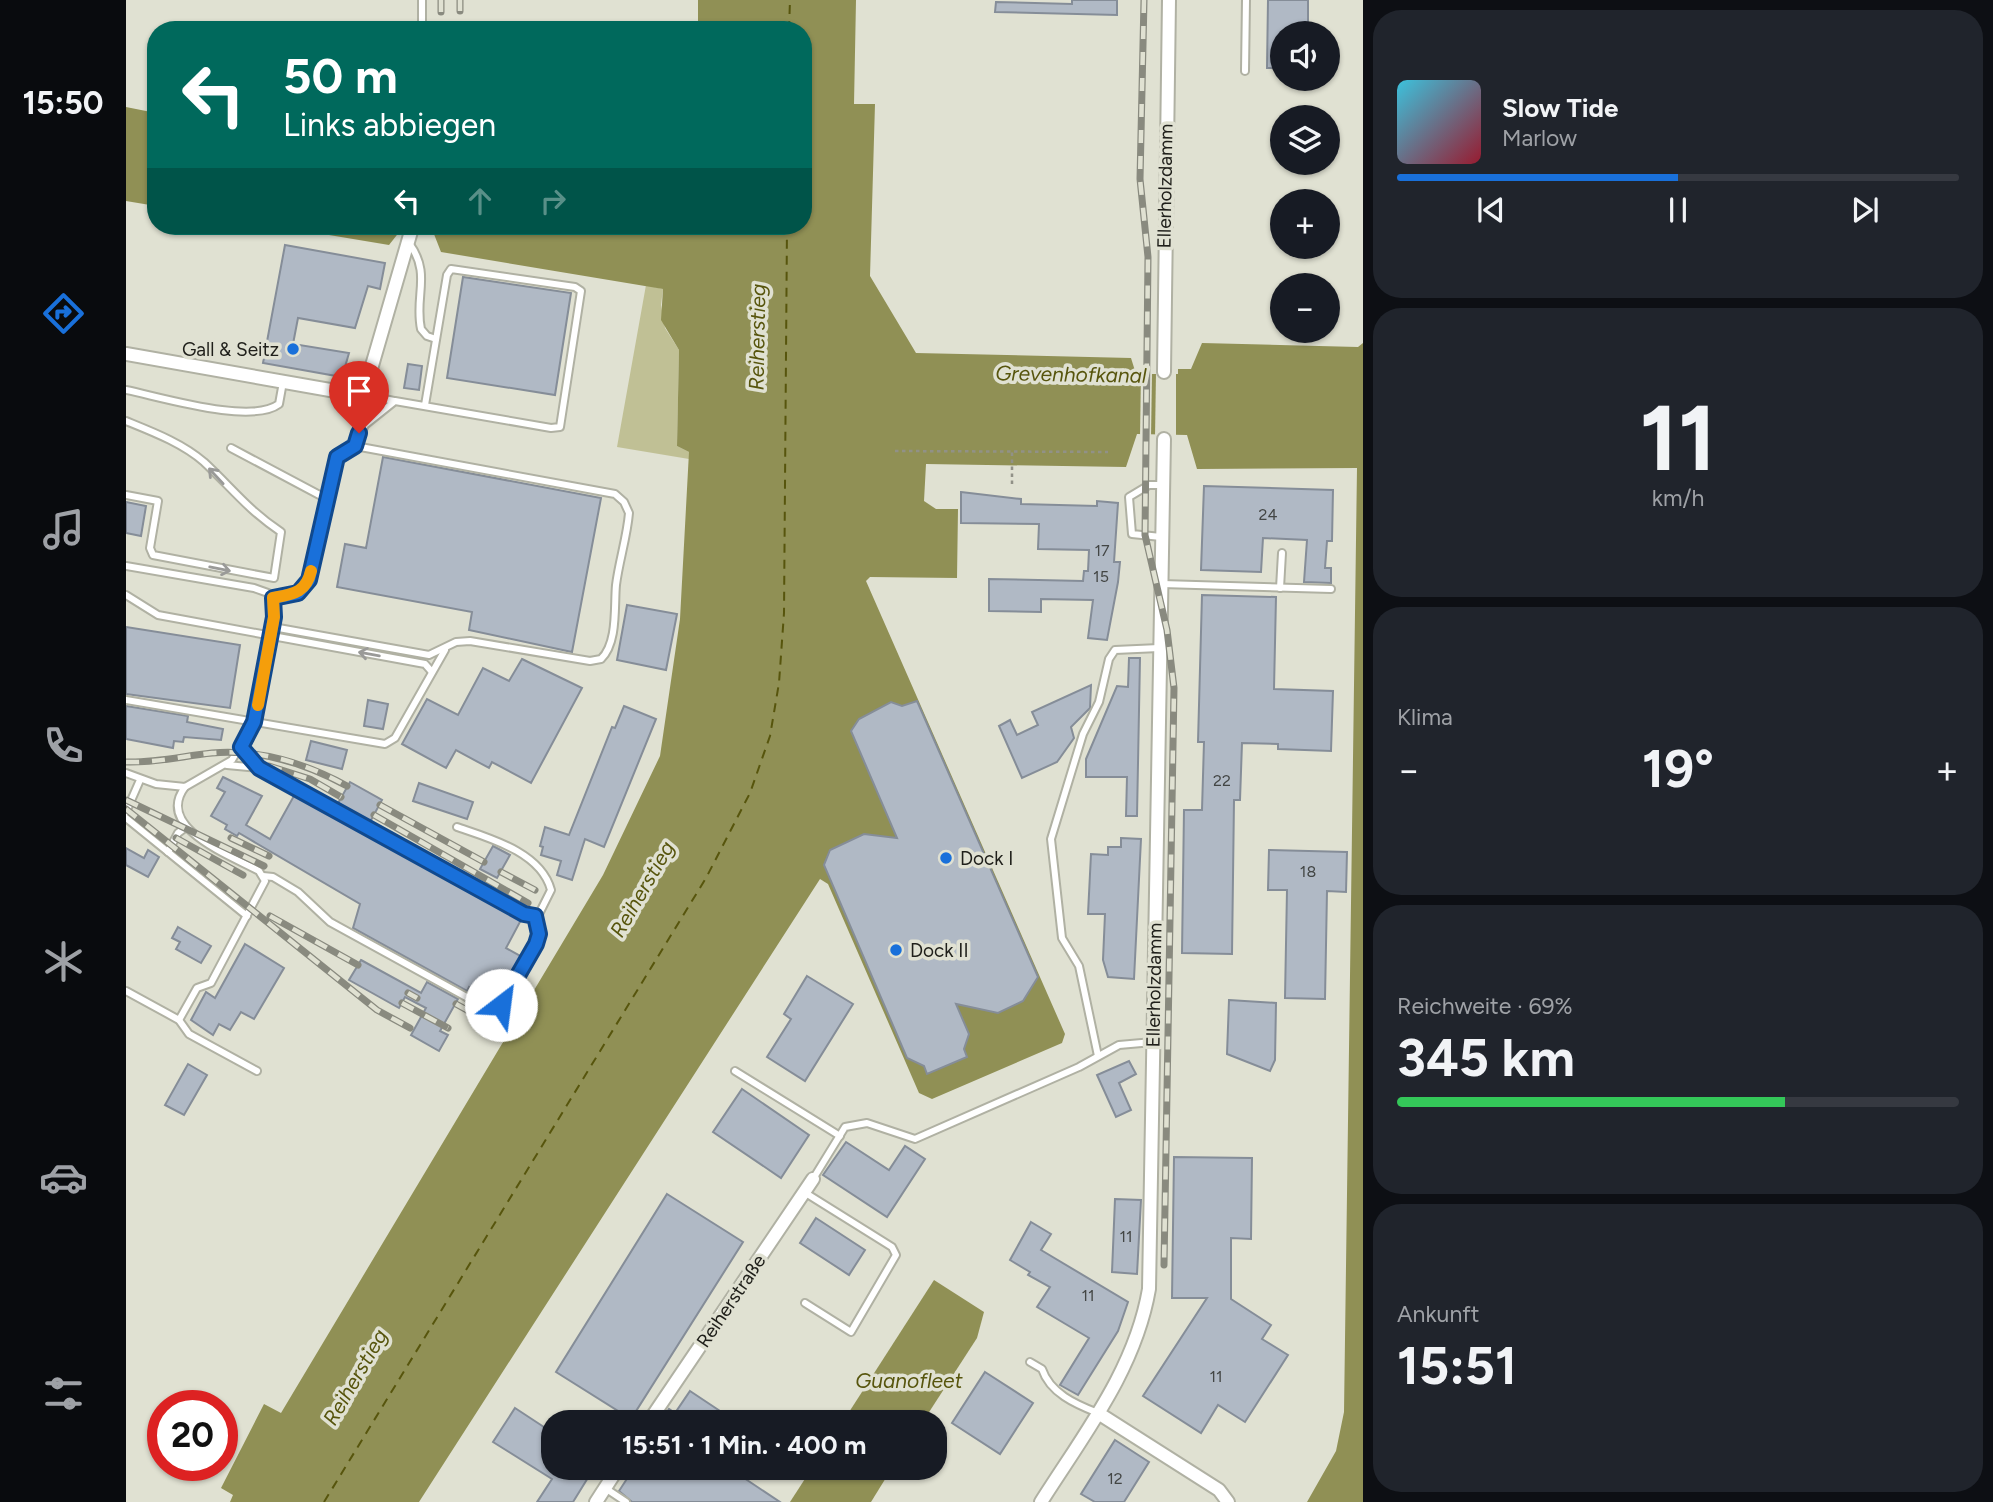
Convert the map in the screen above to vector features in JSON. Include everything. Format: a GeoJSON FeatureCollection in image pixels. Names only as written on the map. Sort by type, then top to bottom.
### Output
{"type":"FeatureCollection","features":[{"type":"Feature","properties":{"kind":"street","name":"Ellerholzdamm"},"geometry":{"type":"LineString","coordinates":[[1164,372],[1169,0]]}},
{"type":"Feature","properties":{"kind":"street"},"geometry":{"type":"LineString","coordinates":[[126,354],[283,382],[358,392],[369,376],[410,235]]}},
{"type":"Feature","properties":{"kind":"street","name":"Ellerholzdamm"},"geometry":{"type":"LineString","coordinates":[[1041,1502],[1129,1360],[1149,1289],[1153,1233],[1153,1042],[1164,439]]}},
{"type":"Feature","properties":{"kind":"street","name":"Reiherstraße"},"geometry":{"type":"LineString","coordinates":[[657,1410],[813,1179]]}},
{"type":"Feature","properties":{"kind":"street"},"geometry":{"type":"LineString","coordinates":[[1098,1413],[1219,1490],[1228,1502]]}},
{"type":"Feature","properties":{"kind":"street"},"geometry":{"type":"LineString","coordinates":[[596,1502],[610,1480]]}},
{"type":"Feature","properties":{"kind":"lane"},"geometry":{"type":"LineString","coordinates":[[422,0],[422,21]]}},
{"type":"Feature","properties":{"kind":"lane"},"geometry":{"type":"LineString","coordinates":[[1245,71],[1246,0]]}},
{"type":"Feature","properties":{"kind":"lane"},"geometry":{"type":"LineString","coordinates":[[409,243],[420,261],[422,272],[421,329],[427,336],[436,338]]}},
{"type":"Feature","properties":{"kind":"lane"},"geometry":{"type":"LineString","coordinates":[[358,392],[395,401],[551,428],[560,427],[581,291],[575,287],[451,269],[447,275],[425,405]]}},
{"type":"Feature","properties":{"kind":"lane"},"geometry":{"type":"LineString","coordinates":[[126,390],[245,413],[270,411],[279,404],[283,382]]}},
{"type":"Feature","properties":{"kind":"lane"},"geometry":{"type":"LineString","coordinates":[[126,566],[254,588],[273,598],[298,593],[309,580],[337,457],[355,446],[365,425],[395,401]]}},
{"type":"Feature","properties":{"kind":"lane"},"geometry":{"type":"LineString","coordinates":[[126,421],[169,440],[204,463],[238,499],[281,532],[274,578],[153,555],[150,548],[158,500],[126,495]]}},
{"type":"Feature","properties":{"kind":"lane"},"geometry":{"type":"LineString","coordinates":[[355,446],[608,492],[620,497],[627,507],[628,521],[616,588],[617,601],[607,652],[601,659],[590,661],[470,640],[456,642],[432,654],[395,659]]}},
{"type":"Feature","properties":{"kind":"lane"},"geometry":{"type":"LineString","coordinates":[[231,448],[327,499]]}},
{"type":"Feature","properties":{"kind":"lane"},"geometry":{"type":"LineString","coordinates":[[1161,537],[1132,534],[1129,497],[1149,485],[1163,485]]}},
{"type":"Feature","properties":{"kind":"lane"},"geometry":{"type":"LineString","coordinates":[[1280,588],[1282,553]]}},
{"type":"Feature","properties":{"kind":"lane"},"geometry":{"type":"LineString","coordinates":[[1160,584],[1331,589]]}},
{"type":"Feature","properties":{"kind":"lane"},"geometry":{"type":"LineString","coordinates":[[126,595],[158,615],[428,665],[432,672]]}},
{"type":"Feature","properties":{"kind":"lane"},"geometry":{"type":"LineString","coordinates":[[126,773],[140,780],[185,786],[227,765],[241,747],[254,722],[276,606],[273,598]]}},
{"type":"Feature","properties":{"kind":"lane"},"geometry":{"type":"LineString","coordinates":[[272,627],[432,654]]}},
{"type":"Feature","properties":{"kind":"lane"},"geometry":{"type":"LineString","coordinates":[[126,700],[385,744],[395,738],[446,648]]}},
{"type":"Feature","properties":{"kind":"lane"},"geometry":{"type":"LineString","coordinates":[[1098,1056],[1079,966],[1062,938],[1051,839],[1083,734],[1099,702],[1109,659],[1115,650],[1159,648]]}},
{"type":"Feature","properties":{"kind":"lane"},"geometry":{"type":"LineString","coordinates":[[241,747],[259,768],[524,914],[535,916],[542,911],[551,890],[541,872],[505,844],[457,827]]}},
{"type":"Feature","properties":{"kind":"lane"},"geometry":{"type":"LineString","coordinates":[[227,765],[259,768]]}},
{"type":"Feature","properties":{"kind":"lane"},"geometry":{"type":"LineString","coordinates":[[126,812],[140,780]]}},
{"type":"Feature","properties":{"kind":"lane"},"geometry":{"type":"LineString","coordinates":[[185,786],[179,800],[181,818],[193,835],[263,876],[273,877],[298,891],[330,922],[489,1010],[501,1005],[536,944],[539,934],[535,916]]}},
{"type":"Feature","properties":{"kind":"lane"},"geometry":{"type":"LineString","coordinates":[[126,818],[247,916]]}},
{"type":"Feature","properties":{"kind":"lane"},"geometry":{"type":"LineString","coordinates":[[168,852],[178,833],[186,827]]}},
{"type":"Feature","properties":{"kind":"lane"},"geometry":{"type":"LineString","coordinates":[[179,1020],[197,988],[211,984],[263,887],[263,876]]}},
{"type":"Feature","properties":{"kind":"lane"},"geometry":{"type":"LineString","coordinates":[[126,991],[179,1020],[188,1034],[257,1071]]}},
{"type":"Feature","properties":{"kind":"lane"},"geometry":{"type":"LineString","coordinates":[[813,1179],[845,1128],[867,1123],[915,1139],[1118,1045],[1153,1042]]}},
{"type":"Feature","properties":{"kind":"lane"},"geometry":{"type":"LineString","coordinates":[[735,1071],[840,1136]]}},
{"type":"Feature","properties":{"kind":"lane"},"geometry":{"type":"LineString","coordinates":[[804,1192],[892,1247],[896,1255],[851,1332],[805,1303]]}},
{"type":"Feature","properties":{"kind":"lane"},"geometry":{"type":"LineString","coordinates":[[1030,1362],[1042,1369],[1046,1381],[1055,1390],[1080,1406],[1098,1413]]}},
{"type":"Feature","properties":{"kind":"lane"},"geometry":{"type":"LineString","coordinates":[[605,1488],[626,1502]]}},
{"type":"Feature","properties":{"kind":"path"},"geometry":{"type":"LineString","coordinates":[[895,451],[1108,452]]}},
{"type":"Feature","properties":{"kind":"path"},"geometry":{"type":"LineString","coordinates":[[1012,451],[1012,484]]}},
{"type":"Feature","properties":{"kind":"green space"},"geometry":{"type":"Polygon","coordinates":[[[646,285],[663,289],[661,305],[665,328],[679,350],[677,446],[689,452],[689,459],[617,447],[646,285]]]}},
{"type":"Feature","properties":{"kind":"water"},"geometry":{"type":"Polygon","coordinates":[[[698,0],[856,0],[854,104],[875,104],[870,276],[916,353],[1131,358],[1136,374],[1178,374],[1178,369],[1191,369],[1202,343],[1358,347],[1363,343],[1363,1502],[1307,1502],[1336,1451],[1344,1412],[1357,468],[1197,469],[1187,435],[1137,434],[1126,467],[926,464],[924,501],[936,509],[958,509],[957,578],[870,577],[866,581],[1065,1034],[1062,1043],[932,1099],[919,1093],[828,884],[820,879],[419,1502],[230,1502],[233,1495],[221,1488],[225,1481],[238,1481],[238,1455],[264,1404],[281,1413],[603,875],[660,756],[680,619],[689,452],[677,446],[679,350],[661,320],[663,289],[441,252],[434,235],[812,235],[812,21],[698,21],[698,0]]]}},
{"type":"Feature","properties":{"kind":"water"},"geometry":{"type":"Polygon","coordinates":[[[126,107],[147,111],[147,204],[126,201],[126,107]]]}},
{"type":"Feature","properties":{"kind":"water"},"geometry":{"type":"Polygon","coordinates":[[[329,235],[397,235],[389,245],[329,235]]]}},
{"type":"Feature","properties":{"kind":"water","name":"Guanofleet"},"geometry":{"type":"Polygon","coordinates":[[[934,1280],[984,1312],[977,1338],[930,1410],[850,1410],[934,1280]]]}},
{"type":"Feature","properties":{"kind":"water"},"geometry":{"type":"Polygon","coordinates":[[[804,1480],[885,1480],[871,1502],[790,1502],[804,1480]]]}},
{"type":"Feature","properties":{"kind":"pier"},"geometry":{"type":"Polygon","coordinates":[[[1141,372],[1152,372],[1151,438],[1140,438],[1141,372]]]}},
{"type":"Feature","properties":{"kind":"pier"},"geometry":{"type":"Polygon","coordinates":[[[1156,372],[1176,372],[1176,438],[1155,438],[1156,372]]]}},
{"type":"Feature","properties":{"kind":"building"},"geometry":{"type":"Polygon","coordinates":[[[1072,0],[1117,0],[1117,15],[995,12],[996,2],[1072,4],[1072,0]]]}},
{"type":"Feature","properties":{"kind":"building"},"geometry":{"type":"Polygon","coordinates":[[[1268,0],[1308,0],[1308,21],[1270,21],[1270,68],[1267,68],[1268,0]]]}},
{"type":"Feature","properties":{"kind":"building"},"geometry":{"type":"Polygon","coordinates":[[[285,245],[385,263],[380,289],[368,286],[355,328],[298,318],[293,344],[349,353],[342,377],[263,363],[285,245]]]}},
{"type":"Feature","properties":{"kind":"building"},"geometry":{"type":"Polygon","coordinates":[[[463,277],[571,293],[555,395],[447,378],[463,277]]]}},
{"type":"Feature","properties":{"kind":"building"},"geometry":{"type":"Polygon","coordinates":[[[408,364],[422,366],[419,390],[404,388],[408,364]]]}},
{"type":"Feature","properties":{"kind":"building"},"geometry":{"type":"Polygon","coordinates":[[[383,457],[601,498],[572,652],[469,630],[472,612],[337,587],[345,544],[366,548],[383,457]]]}},
{"type":"Feature","properties":{"kind":"building"},"geometry":{"type":"Polygon","coordinates":[[[1204,486],[1333,490],[1332,541],[1327,541],[1325,568],[1331,568],[1331,583],[1304,582],[1307,540],[1263,538],[1261,572],[1201,570],[1204,486]]]}},
{"type":"Feature","properties":{"kind":"building"},"geometry":{"type":"Polygon","coordinates":[[[961,492],[1021,499],[1021,504],[1097,506],[1097,501],[1118,503],[1114,562],[1120,562],[1107,640],[1088,638],[1093,600],[1041,599],[1041,612],[989,611],[989,579],[1083,581],[1084,571],[1088,571],[1089,550],[1038,549],[1039,524],[961,523],[961,492]]]}},
{"type":"Feature","properties":{"kind":"building"},"geometry":{"type":"Polygon","coordinates":[[[126,502],[146,506],[141,536],[126,533],[126,502]]]}},
{"type":"Feature","properties":{"kind":"building"},"geometry":{"type":"Polygon","coordinates":[[[1202,595],[1276,597],[1274,689],[1333,691],[1331,751],[1278,749],[1278,744],[1242,743],[1240,800],[1234,800],[1232,954],[1182,953],[1184,810],[1202,810],[1204,742],[1198,742],[1202,595]]]}},
{"type":"Feature","properties":{"kind":"building"},"geometry":{"type":"Polygon","coordinates":[[[627,605],[677,614],[666,670],[617,660],[627,605]]]}},
{"type":"Feature","properties":{"kind":"building"},"geometry":{"type":"Polygon","coordinates":[[[126,627],[240,645],[230,708],[126,694],[126,627]]]}},
{"type":"Feature","properties":{"kind":"building"},"geometry":{"type":"Polygon","coordinates":[[[1129,658],[1140,658],[1137,816],[1126,816],[1127,777],[1086,777],[1086,759],[1117,686],[1128,687],[1129,658]]]}},
{"type":"Feature","properties":{"kind":"building"},"geometry":{"type":"Polygon","coordinates":[[[522,659],[582,688],[531,783],[492,762],[489,768],[456,750],[446,768],[402,744],[427,699],[458,715],[483,668],[509,681],[522,659]]]}},
{"type":"Feature","properties":{"kind":"building"},"geometry":{"type":"Polygon","coordinates":[[[1091,685],[1090,708],[1071,727],[1074,738],[1057,762],[1022,778],[999,726],[1010,720],[1017,735],[1038,725],[1032,712],[1091,685]]]}},
{"type":"Feature","properties":{"kind":"building"},"geometry":{"type":"Polygon","coordinates":[[[368,700],[388,704],[383,729],[364,726],[368,700]]]}},
{"type":"Feature","properties":{"kind":"building"},"geometry":{"type":"Polygon","coordinates":[[[917,701],[1038,977],[1023,1001],[998,1013],[956,1004],[969,1034],[964,1049],[967,1057],[927,1074],[924,1066],[907,1058],[824,865],[830,850],[864,834],[897,838],[851,731],[859,719],[891,702],[902,706],[917,701]]]}},
{"type":"Feature","properties":{"kind":"building"},"geometry":{"type":"Polygon","coordinates":[[[126,706],[188,716],[187,722],[223,729],[221,740],[184,737],[183,742],[174,741],[173,748],[126,739],[126,706]]]}},
{"type":"Feature","properties":{"kind":"building"},"geometry":{"type":"Polygon","coordinates":[[[624,706],[656,719],[604,847],[585,839],[572,880],[557,875],[561,861],[541,855],[543,847],[540,846],[545,827],[569,835],[612,727],[615,728],[624,706]]]}},
{"type":"Feature","properties":{"kind":"building"},"geometry":{"type":"Polygon","coordinates":[[[311,741],[347,750],[342,769],[306,760],[311,741]]]}},
{"type":"Feature","properties":{"kind":"building"},"geometry":{"type":"Polygon","coordinates":[[[223,777],[262,796],[246,825],[270,839],[295,794],[521,920],[506,948],[522,957],[506,985],[500,982],[494,992],[484,986],[480,994],[469,987],[467,991],[353,928],[360,904],[239,833],[237,836],[225,829],[227,825],[211,816],[225,792],[217,788],[223,777]]]}},
{"type":"Feature","properties":{"kind":"building"},"geometry":{"type":"Polygon","coordinates":[[[350,782],[382,800],[370,822],[337,805],[350,782]]]}},
{"type":"Feature","properties":{"kind":"building"},"geometry":{"type":"Polygon","coordinates":[[[419,783],[473,802],[467,819],[413,801],[419,783]]]}},
{"type":"Feature","properties":{"kind":"building"},"geometry":{"type":"Polygon","coordinates":[[[1121,838],[1141,839],[1134,979],[1108,977],[1103,960],[1105,914],[1088,914],[1091,854],[1108,855],[1108,847],[1121,847],[1121,838]]]}},
{"type":"Feature","properties":{"kind":"building"},"geometry":{"type":"Polygon","coordinates":[[[493,846],[510,855],[497,878],[480,869],[493,846]]]}},
{"type":"Feature","properties":{"kind":"building"},"geometry":{"type":"Polygon","coordinates":[[[126,848],[144,858],[148,850],[159,857],[148,877],[126,865],[126,848]]]}},
{"type":"Feature","properties":{"kind":"building"},"geometry":{"type":"Polygon","coordinates":[[[1269,850],[1347,852],[1346,892],[1327,891],[1325,999],[1285,998],[1287,890],[1268,890],[1269,850]]]}},
{"type":"Feature","properties":{"kind":"building"},"geometry":{"type":"Polygon","coordinates":[[[178,927],[211,946],[201,963],[176,949],[180,942],[172,938],[178,927]]]}},
{"type":"Feature","properties":{"kind":"building"},"geometry":{"type":"Polygon","coordinates":[[[245,944],[284,968],[254,1019],[241,1012],[230,1030],[219,1024],[213,1035],[191,1020],[206,992],[215,998],[245,944]]]}},
{"type":"Feature","properties":{"kind":"building"},"geometry":{"type":"Polygon","coordinates":[[[361,960],[421,993],[427,982],[458,999],[440,1031],[448,1035],[439,1051],[411,1035],[426,1008],[405,997],[399,1008],[349,980],[361,960]]]}},
{"type":"Feature","properties":{"kind":"building"},"geometry":{"type":"Polygon","coordinates":[[[807,976],[853,1004],[805,1081],[767,1057],[791,1019],[784,1014],[807,976]]]}},
{"type":"Feature","properties":{"kind":"building"},"geometry":{"type":"Polygon","coordinates":[[[1229,1000],[1276,1003],[1275,1060],[1270,1071],[1227,1054],[1229,1000]]]}},
{"type":"Feature","properties":{"kind":"building"},"geometry":{"type":"Polygon","coordinates":[[[1129,1061],[1136,1074],[1119,1083],[1131,1110],[1116,1117],[1097,1075],[1129,1061]]]}},
{"type":"Feature","properties":{"kind":"building"},"geometry":{"type":"Polygon","coordinates":[[[188,1064],[207,1075],[184,1115],[165,1105],[188,1064]]]}},
{"type":"Feature","properties":{"kind":"building"},"geometry":{"type":"Polygon","coordinates":[[[742,1089],[809,1135],[781,1178],[713,1132],[742,1089]]]}},
{"type":"Feature","properties":{"kind":"building"},"geometry":{"type":"Polygon","coordinates":[[[846,1142],[889,1170],[905,1146],[925,1159],[887,1217],[823,1175],[846,1142]]]}},
{"type":"Feature","properties":{"kind":"building"},"geometry":{"type":"Polygon","coordinates":[[[1174,1157],[1252,1158],[1251,1239],[1231,1238],[1231,1299],[1271,1325],[1262,1339],[1288,1355],[1245,1422],[1218,1405],[1201,1433],[1143,1396],[1207,1298],[1172,1298],[1174,1157]]]}},
{"type":"Feature","properties":{"kind":"building"},"geometry":{"type":"Polygon","coordinates":[[[667,1194],[743,1242],[637,1410],[617,1410],[556,1372],[667,1194]]]}},
{"type":"Feature","properties":{"kind":"building"},"geometry":{"type":"Polygon","coordinates":[[[1115,1199],[1141,1200],[1137,1274],[1112,1272],[1115,1199]]]}},
{"type":"Feature","properties":{"kind":"building"},"geometry":{"type":"Polygon","coordinates":[[[816,1218],[865,1250],[849,1275],[800,1243],[816,1218]]]}},
{"type":"Feature","properties":{"kind":"building"},"geometry":{"type":"Polygon","coordinates":[[[1031,1222],[1051,1234],[1041,1250],[1128,1302],[1118,1331],[1078,1395],[1060,1385],[1089,1338],[1037,1307],[1050,1287],[1028,1275],[1030,1272],[1010,1260],[1031,1222]]]}},
{"type":"Feature","properties":{"kind":"building"},"geometry":{"type":"Polygon","coordinates":[[[985,1372],[1033,1403],[1000,1454],[952,1423],[985,1372]]]}},
{"type":"Feature","properties":{"kind":"building"},"geometry":{"type":"Polygon","coordinates":[[[690,1391],[718,1410],[677,1410],[690,1391]]]}},
{"type":"Feature","properties":{"kind":"building"},"geometry":{"type":"Polygon","coordinates":[[[515,1408],[541,1425],[541,1472],[493,1442],[515,1408]]]}},
{"type":"Feature","properties":{"kind":"building"},"geometry":{"type":"Polygon","coordinates":[[[1115,1440],[1149,1462],[1124,1502],[1095,1502],[1081,1494],[1115,1440]]]}},
{"type":"Feature","properties":{"kind":"building"},"geometry":{"type":"Polygon","coordinates":[[[551,1480],[587,1480],[573,1502],[537,1502],[551,1480]]]}},
{"type":"Feature","properties":{"kind":"building"},"geometry":{"type":"Polygon","coordinates":[[[626,1480],[747,1480],[780,1502],[632,1502],[619,1491],[626,1480]]]}},
{"type":"Feature","properties":{"kind":"ferry route"},"geometry":{"type":"LineString","coordinates":[[789,21],[790,0]]}},
{"type":"Feature","properties":{"kind":"ferry route"},"geometry":{"type":"LineString","coordinates":[[324,1502],[706,878],[750,793],[770,736],[779,683],[784,613],[787,235]]}},
{"type":"Feature","properties":{"kind":"railway"},"geometry":{"type":"LineString","coordinates":[[441,0],[441,12]]}},
{"type":"Feature","properties":{"kind":"railway"},"geometry":{"type":"LineString","coordinates":[[460,0],[460,11]]}},
{"type":"Feature","properties":{"kind":"railway"},"geometry":{"type":"LineString","coordinates":[[1144,0],[1140,179],[1148,257],[1145,535],[1167,630],[1174,688],[1164,1265]]}},
{"type":"Feature","properties":{"kind":"railway"},"geometry":{"type":"LineString","coordinates":[[126,762],[212,753],[248,753],[299,764],[347,786]]}},
{"type":"Feature","properties":{"kind":"railway"},"geometry":{"type":"LineString","coordinates":[[269,766],[310,779],[341,797]]}},
{"type":"Feature","properties":{"kind":"railway"},"geometry":{"type":"LineString","coordinates":[[126,800],[264,866]]}},
{"type":"Feature","properties":{"kind":"railway"},"geometry":{"type":"LineString","coordinates":[[380,805],[484,862]]}},
{"type":"Feature","properties":{"kind":"railway"},"geometry":{"type":"LineString","coordinates":[[126,809],[377,1010],[410,1028]]}},
{"type":"Feature","properties":{"kind":"railway"},"geometry":{"type":"LineString","coordinates":[[374,815],[528,903]]}},
{"type":"Feature","properties":{"kind":"railway"},"geometry":{"type":"LineString","coordinates":[[176,838],[243,875]]}},
{"type":"Feature","properties":{"kind":"railway"},"geometry":{"type":"LineString","coordinates":[[231,838],[269,856]]}},
{"type":"Feature","properties":{"kind":"railway"},"geometry":{"type":"LineString","coordinates":[[501,872],[535,890]]}},
{"type":"Feature","properties":{"kind":"railway"},"geometry":{"type":"LineString","coordinates":[[270,916],[358,965]]}},
{"type":"Feature","properties":{"kind":"railway"},"geometry":{"type":"LineString","coordinates":[[408,993],[417,998]]}},
{"type":"Feature","properties":{"kind":"railway"},"geometry":{"type":"LineString","coordinates":[[402,1003],[448,1028]]}},
{"type":"Feature","properties":{"kind":"railway"},"geometry":{"type":"LineString","coordinates":[[456,1004],[476,1015]]}},
{"type":"Feature","properties":{"kind":"slow traffic"},"geometry":{"type":"LineString","coordinates":[[258,705],[276,606],[273,598],[298,593],[309,580],[311,571]]}},
{"type":"Feature","properties":{"kind":"place","name":"Gall & Seitz"},"geometry":{"type":"Point","coordinates":[293,349]}},
{"type":"Feature","properties":{"kind":"place","name":"Dock I"},"geometry":{"type":"Point","coordinates":[946,858]}},
{"type":"Feature","properties":{"kind":"place","name":"Dock II"},"geometry":{"type":"Point","coordinates":[896,950]}},
{"type":"Feature","properties":{"kind":"route"},"geometry":{"type":"LineString","coordinates":[[359,433],[355,446],[337,457],[309,580],[298,593],[273,598],[276,606],[254,722],[241,747],[259,768],[524,914],[535,916],[539,934],[536,944],[501,1005]]}},
{"type":"Feature","properties":{"kind":"water label","name":"Reiherstieg"},"geometry":{"type":"Point","coordinates":[757,337]}},
{"type":"Feature","properties":{"kind":"water label","name":"Grevenhofkanal"},"geometry":{"type":"Point","coordinates":[1071,374]}},
{"type":"Feature","properties":{"kind":"water label","name":"Reiherstieg"},"geometry":{"type":"Point","coordinates":[642,889]}},
{"type":"Feature","properties":{"kind":"water label","name":"Reiherstieg"},"geometry":{"type":"Point","coordinates":[355,1377]}}]}
